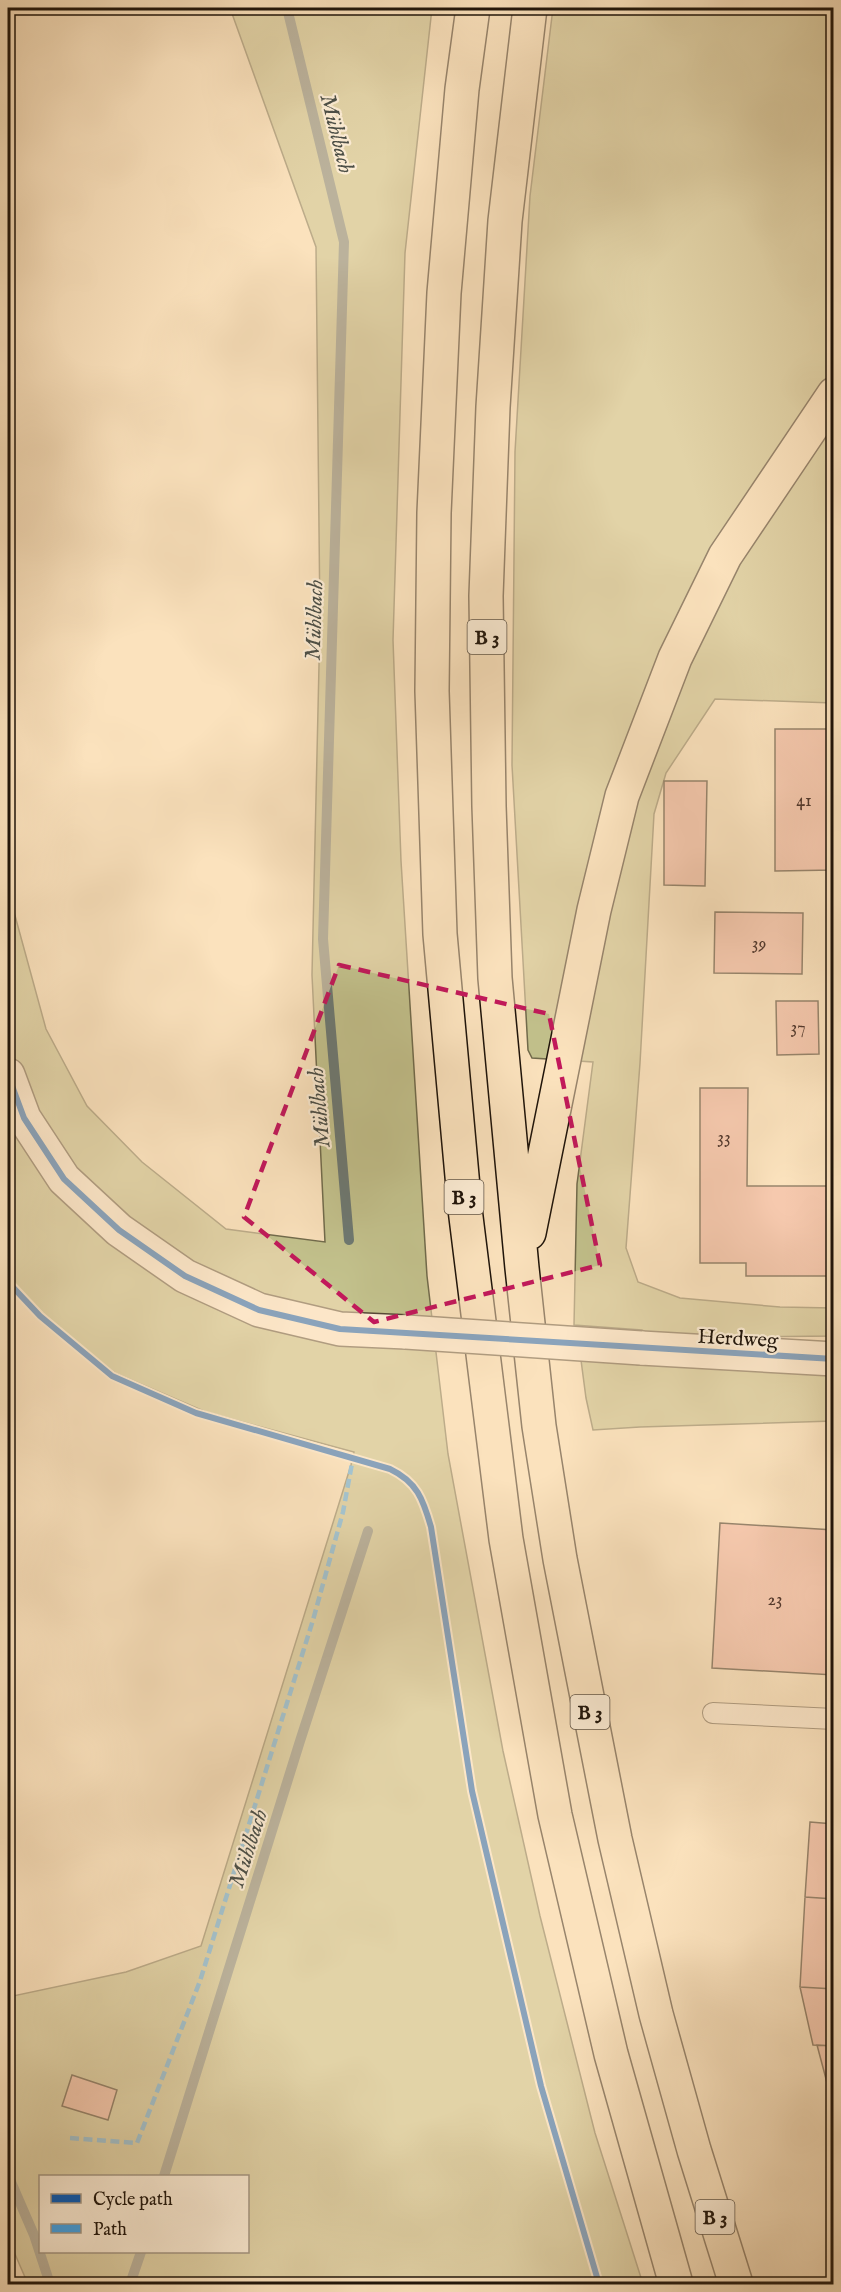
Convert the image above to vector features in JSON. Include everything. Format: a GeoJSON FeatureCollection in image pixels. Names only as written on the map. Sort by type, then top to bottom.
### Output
{"type":"FeatureCollection","features":[{"type":"Feature","properties":{"kind":"highway","name":"B 3"},"geometry":{"type":"LineString","coordinates":[[473,8],[462,89],[444,292],[434,513],[432,691],[440,934],[465,1209],[506,1539],[555,1815],[611,2054],[676,2284]]}},
{"type":"Feature","properties":{"kind":"highway","name":"B 3"},"geometry":{"type":"LineString","coordinates":[[530,8],[505,221],[493,407],[486,596],[489,806],[495,978],[539,1426],[560,1559],[615,1839],[656,2014],[694,2150],[736,2284]]}},
{"type":"Feature","properties":{"kind":"highway"},"geometry":{"type":"LineString","coordinates":[[522,1268],[594,910],[622,796],[675,658],[725,556],[834,394]]}},
{"type":"Feature","properties":{"kind":"street","name":"Herdweg"},"geometry":{"type":"LineString","coordinates":[[8,1076],[24,1118],[64,1179],[119,1230],[185,1276],[259,1310],[340,1329],[834,1359]]}},
{"type":"Feature","properties":{"kind":"lane"},"geometry":{"type":"LineString","coordinates":[[713,1713],[834,1719]]}},
{"type":"Feature","properties":{"kind":"highlighted area"},"geometry":{"type":"Polygon","coordinates":[[[339,965],[549,1014],[600,1265],[374,1322],[244,1217],[339,965]]]}},
{"type":"Feature","properties":{"kind":"shaded area"},"geometry":{"type":"Polygon","coordinates":[[[230,8],[432,8],[405,253],[393,640],[401,861],[427,1276],[448,1454],[503,1751],[540,1916],[595,2133],[643,2284],[28,2284],[8,2238],[8,1997],[126,1972],[201,1946],[354,1452],[206,1412],[115,1373],[43,1315],[8,1277],[8,890],[46,1029],[87,1106],[142,1162],[226,1229],[325,1242],[312,975],[320,621],[316,247],[230,8]]]}},
{"type":"Feature","properties":{"kind":"shaded area"},"geometry":{"type":"Polygon","coordinates":[[[553,8],[833,8],[833,703],[715,699],[666,773],[654,814],[640,1063],[626,1248],[638,1282],[680,1298],[780,1307],[833,1308],[833,1336],[657,1338],[642,1330],[574,1325],[577,1184],[593,1062],[532,1058],[528,1050],[512,765],[515,452],[530,196],[553,8]]]}},
{"type":"Feature","properties":{"kind":"shaded area"},"geometry":{"type":"Polygon","coordinates":[[[581,1360],[833,1368],[833,1421],[593,1430],[581,1360]]]}},
{"type":"Feature","properties":{"kind":"building"},"geometry":{"type":"Polygon","coordinates":[[[775,729],[834,729],[834,870],[775,871],[775,729]]]}},
{"type":"Feature","properties":{"kind":"building"},"geometry":{"type":"Polygon","coordinates":[[[664,781],[707,781],[705,886],[664,885],[664,781]]]}},
{"type":"Feature","properties":{"kind":"building"},"geometry":{"type":"Polygon","coordinates":[[[715,912],[803,913],[802,974],[714,973],[715,912]]]}},
{"type":"Feature","properties":{"kind":"building"},"geometry":{"type":"Polygon","coordinates":[[[776,1001],[818,1001],[819,1054],[777,1055],[776,1001]]]}},
{"type":"Feature","properties":{"kind":"building"},"geometry":{"type":"Polygon","coordinates":[[[700,1088],[748,1088],[747,1186],[834,1186],[834,1276],[746,1276],[746,1263],[700,1263],[700,1088]]]}},
{"type":"Feature","properties":{"kind":"building"},"geometry":{"type":"Polygon","coordinates":[[[720,1523],[834,1530],[834,1675],[712,1668],[720,1523]]]}},
{"type":"Feature","properties":{"kind":"building"},"geometry":{"type":"Polygon","coordinates":[[[810,1822],[834,1824],[834,1899],[805,1897],[810,1822]]]}},
{"type":"Feature","properties":{"kind":"building"},"geometry":{"type":"Polygon","coordinates":[[[805,1897],[834,1899],[834,1989],[800,1987],[805,1897]]]}},
{"type":"Feature","properties":{"kind":"building"},"geometry":{"type":"Polygon","coordinates":[[[800,1987],[834,1989],[834,2046],[813,2045],[800,1987]]]}},
{"type":"Feature","properties":{"kind":"building"},"geometry":{"type":"Polygon","coordinates":[[[817,2045],[834,2046],[834,2109],[817,2045]]]}},
{"type":"Feature","properties":{"kind":"building"},"geometry":{"type":"Polygon","coordinates":[[[72,2075],[117,2090],[108,2120],[62,2106],[72,2075]]]}},
{"type":"Feature","properties":{"kind":"waterway","name":"Mühlbach"},"geometry":{"type":"LineString","coordinates":[[287,8],[344,242],[323,939],[349,1240]]}},
{"type":"Feature","properties":{"kind":"waterway","name":"Mühlbach"},"geometry":{"type":"LineString","coordinates":[[164,2175],[368,1531]]}},
{"type":"Feature","properties":{"kind":"waterway"},"geometry":{"type":"LineString","coordinates":[[8,2175],[39,2250]]}},
{"type":"Feature","properties":{"kind":"waterway"},"geometry":{"type":"LineString","coordinates":[[40,2253],[50,2284]]}},
{"type":"Feature","properties":{"kind":"waterway","name":"Mühlbach"},"geometry":{"type":"LineString","coordinates":[[130,2284],[141,2253]]}},
{"type":"Feature","properties":{"kind":"marked path"},"geometry":{"type":"LineString","coordinates":[[70,2138],[137,2143],[200,1981],[313,1620],[343,1512],[353,1458]]}},
{"type":"Feature","properties":{"kind":"cycle path"},"geometry":{"type":"LineString","coordinates":[[8,1075],[24,1118],[64,1179],[119,1230],[185,1276],[259,1310],[340,1329],[834,1359]]}},
{"type":"Feature","properties":{"kind":"cycle path"},"geometry":{"type":"LineString","coordinates":[[8,1282],[40,1316],[112,1376],[196,1413],[390,1469],[407,1480],[418,1492],[431,1527],[472,1791],[541,2086],[599,2284]]}}]}
